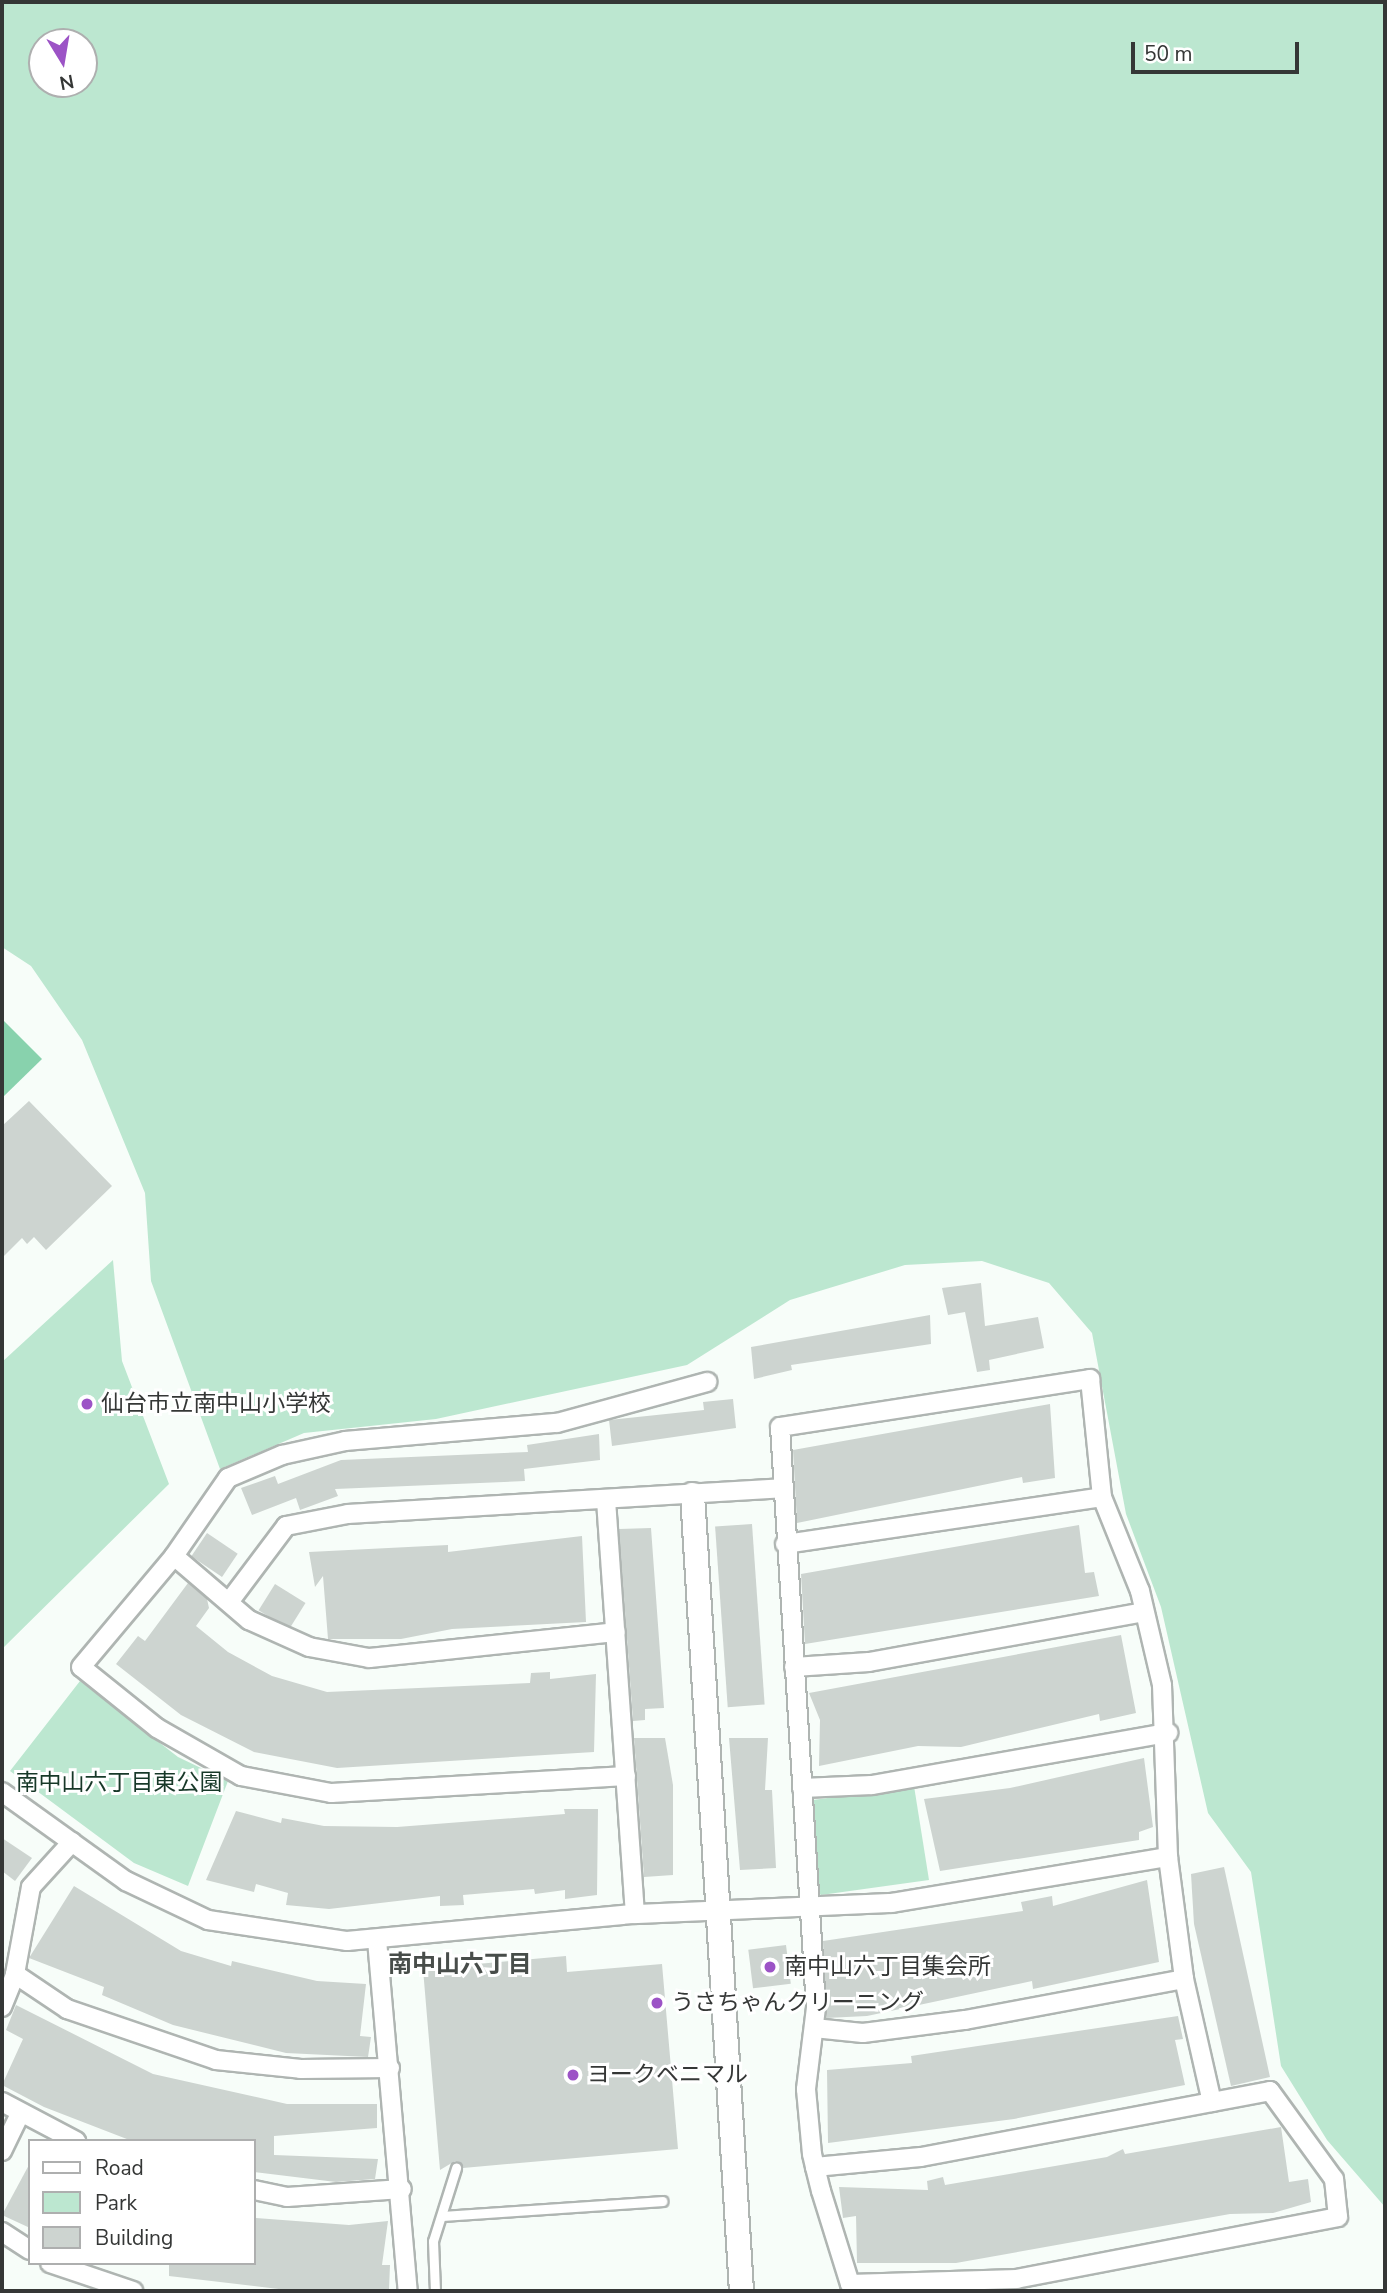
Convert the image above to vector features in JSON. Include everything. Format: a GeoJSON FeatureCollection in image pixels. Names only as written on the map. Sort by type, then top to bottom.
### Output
{"type":"FeatureCollection","features":[{"type":"Feature","properties":{"kind":"street"},"geometry":{"type":"LineString","coordinates":[[815,2167],[921,2157],[1212,2102],[1270,2091],[1334,2179],[1338,2217],[1017,2279],[850,2284],[815,2167],[806,2090],[814,2028],[810,1909],[781,1488],[780,1427],[1090,1379],[1102,1497],[1143,1612],[1168,1733],[1168,1857],[1184,1979],[1212,2102]]}},
{"type":"Feature","properties":{"kind":"street"},"geometry":{"type":"LineString","coordinates":[[626,1776],[331,1794],[241,1776],[158,1728],[81,1667],[174,1556],[228,1478],[282,1455],[345,1441],[557,1423],[707,1382]]}},
{"type":"Feature","properties":{"kind":"street"},"geometry":{"type":"LineString","coordinates":[[229,1602],[286,1526],[348,1514],[781,1488]]}},
{"type":"Feature","properties":{"kind":"street"},"geometry":{"type":"LineString","coordinates":[[692,1494],[741,2291]]}},
{"type":"Feature","properties":{"kind":"street"},"geometry":{"type":"LineString","coordinates":[[785,1544],[1102,1497]]}},
{"type":"Feature","properties":{"kind":"street"},"geometry":{"type":"LineString","coordinates":[[606,1500],[635,1914]]}},
{"type":"Feature","properties":{"kind":"street"},"geometry":{"type":"LineString","coordinates":[[174,1556],[250,1620],[309,1647],[369,1658],[616,1632]]}},
{"type":"Feature","properties":{"kind":"street"},"geometry":{"type":"LineString","coordinates":[[794,1667],[869,1662],[1143,1612]]}},
{"type":"Feature","properties":{"kind":"street"},"geometry":{"type":"LineString","coordinates":[[802,1788],[872,1785],[1168,1733]]}},
{"type":"Feature","properties":{"kind":"street"},"geometry":{"type":"LineString","coordinates":[[2,1791],[126,1881],[208,1920],[347,1941],[635,1914],[719,1914],[892,1903],[1168,1857]]}},
{"type":"Feature","properties":{"kind":"street"},"geometry":{"type":"LineString","coordinates":[[2,2007],[15,1974],[31,1887],[72,1842]]}},
{"type":"Feature","properties":{"kind":"street"},"geometry":{"type":"LineString","coordinates":[[377,1940],[408,2291]]}},
{"type":"Feature","properties":{"kind":"street"},"geometry":{"type":"LineString","coordinates":[[15,1974],[67,2009],[216,2060],[390,2068]]}},
{"type":"Feature","properties":{"kind":"street"},"geometry":{"type":"LineString","coordinates":[[814,2028],[863,2034],[939,2024],[1184,1979]]}},
{"type":"Feature","properties":{"kind":"street"},"geometry":{"type":"LineString","coordinates":[[2,2102],[20,2114],[72,2139]]}},
{"type":"Feature","properties":{"kind":"street"},"geometry":{"type":"LineString","coordinates":[[2,2151],[20,2114]]}},
{"type":"Feature","properties":{"kind":"street"},"geometry":{"type":"LineString","coordinates":[[256,2190],[287,2197],[401,2189]]}},
{"type":"Feature","properties":{"kind":"street"},"geometry":{"type":"LineString","coordinates":[[2,2232],[28,2249]]}},
{"type":"Feature","properties":{"kind":"street"},"geometry":{"type":"LineString","coordinates":[[56,2265],[133,2291]]}},
{"type":"Feature","properties":{"kind":"lane"},"geometry":{"type":"LineString","coordinates":[[435,2291],[433,2241],[456,2168]]}},
{"type":"Feature","properties":{"kind":"lane"},"geometry":{"type":"LineString","coordinates":[[443,2216],[662,2201]]}},
{"type":"Feature","properties":{"kind":"green space"},"geometry":{"type":"Polygon","coordinates":[[[2,2],[1385,2],[1385,2207],[1327,2140],[1281,2066],[1251,1872],[1208,1813],[1161,1607],[1126,1514],[1092,1333],[1049,1283],[982,1261],[905,1265],[790,1300],[687,1365],[436,1419],[304,1433],[220,1469],[151,1281],[145,1193],[82,1040],[31,966],[2,947],[2,2]]]}},
{"type":"Feature","properties":{"kind":"green space"},"geometry":{"type":"Polygon","coordinates":[[[113,1260],[122,1361],[169,1484],[2,1649],[2,1362],[113,1260]]]}},
{"type":"Feature","properties":{"kind":"green space","name":"南中山六丁目東公園"},"geometry":{"type":"Polygon","coordinates":[[[80,1681],[178,1757],[228,1781],[188,1886],[134,1863],[10,1771],[80,1681]]]}},
{"type":"Feature","properties":{"kind":"green space"},"geometry":{"type":"Polygon","coordinates":[[[914,1786],[929,1880],[821,1895],[813,1889],[808,1807],[813,1800],[914,1786]]]}},
{"type":"Feature","properties":{"kind":"shaded area"},"geometry":{"type":"Polygon","coordinates":[[[2,1019],[42,1059],[2,1098],[2,1019]]]}},
{"type":"Feature","properties":{"kind":"building"},"geometry":{"type":"Polygon","coordinates":[[[29,1101],[112,1186],[46,1250],[34,1237],[27,1244],[22,1238],[2,1258],[2,1126],[29,1101]]]}},
{"type":"Feature","properties":{"kind":"building"},"geometry":{"type":"Polygon","coordinates":[[[981,1283],[985,1326],[1038,1317],[1044,1348],[989,1360],[990,1370],[977,1372],[965,1312],[948,1315],[942,1288],[981,1283]]]}},
{"type":"Feature","properties":{"kind":"building"},"geometry":{"type":"Polygon","coordinates":[[[930,1315],[931,1344],[791,1365],[792,1370],[754,1379],[751,1347],[930,1315]]]}},
{"type":"Feature","properties":{"kind":"building"},"geometry":{"type":"Polygon","coordinates":[[[733,1399],[736,1428],[612,1446],[609,1420],[704,1410],[703,1402],[733,1399]]]}},
{"type":"Feature","properties":{"kind":"building"},"geometry":{"type":"Polygon","coordinates":[[[1050,1404],[1055,1478],[1023,1483],[1022,1477],[797,1523],[793,1450],[1050,1404]]]}},
{"type":"Feature","properties":{"kind":"building"},"geometry":{"type":"Polygon","coordinates":[[[599,1434],[600,1460],[524,1469],[525,1481],[335,1489],[338,1496],[300,1510],[296,1498],[252,1515],[241,1488],[275,1476],[278,1484],[341,1460],[528,1452],[527,1445],[599,1434]]]}},
{"type":"Feature","properties":{"kind":"building"},"geometry":{"type":"Polygon","coordinates":[[[752,1524],[765,1705],[728,1707],[715,1527],[752,1524]]]}},
{"type":"Feature","properties":{"kind":"building"},"geometry":{"type":"Polygon","coordinates":[[[1079,1525],[1085,1573],[1094,1572],[1099,1596],[805,1644],[801,1574],[1079,1525]]]}},
{"type":"Feature","properties":{"kind":"building"},"geometry":{"type":"Polygon","coordinates":[[[651,1528],[664,1708],[645,1709],[645,1720],[633,1721],[619,1529],[651,1528]]]}},
{"type":"Feature","properties":{"kind":"building"},"geometry":{"type":"Polygon","coordinates":[[[207,1533],[238,1554],[222,1577],[191,1556],[207,1533]]]}},
{"type":"Feature","properties":{"kind":"building"},"geometry":{"type":"Polygon","coordinates":[[[582,1536],[586,1622],[452,1629],[401,1639],[328,1639],[323,1576],[315,1587],[309,1552],[448,1545],[448,1552],[582,1536]]]}},
{"type":"Feature","properties":{"kind":"building"},"geometry":{"type":"Polygon","coordinates":[[[188,1583],[207,1599],[209,1608],[196,1626],[228,1652],[272,1676],[327,1692],[530,1683],[531,1673],[550,1672],[550,1679],[596,1674],[594,1752],[337,1768],[254,1752],[181,1715],[116,1664],[138,1636],[145,1641],[188,1583]]]}},
{"type":"Feature","properties":{"kind":"building"},"geometry":{"type":"Polygon","coordinates":[[[275,1584],[306,1603],[289,1629],[259,1610],[275,1584]]]}},
{"type":"Feature","properties":{"kind":"building"},"geometry":{"type":"Polygon","coordinates":[[[1121,1635],[1136,1713],[1100,1721],[1099,1714],[961,1747],[918,1746],[819,1766],[820,1720],[809,1693],[1121,1635]]]}},
{"type":"Feature","properties":{"kind":"building"},"geometry":{"type":"Polygon","coordinates":[[[634,1738],[665,1738],[673,1785],[673,1875],[644,1877],[634,1738]]]}},
{"type":"Feature","properties":{"kind":"building"},"geometry":{"type":"Polygon","coordinates":[[[729,1738],[768,1738],[765,1790],[772,1790],[776,1868],[740,1870],[729,1738]]]}},
{"type":"Feature","properties":{"kind":"building"},"geometry":{"type":"Polygon","coordinates":[[[1144,1758],[1153,1827],[1139,1832],[1139,1840],[940,1871],[924,1799],[1010,1788],[1144,1758]]]}},
{"type":"Feature","properties":{"kind":"building"},"geometry":{"type":"Polygon","coordinates":[[[564,1809],[598,1809],[597,1895],[565,1899],[565,1890],[535,1894],[534,1889],[463,1895],[464,1905],[440,1906],[440,1896],[329,1909],[286,1905],[288,1893],[256,1884],[254,1892],[206,1880],[236,1811],[281,1823],[282,1818],[324,1826],[397,1827],[565,1814],[564,1809]]]}},
{"type":"Feature","properties":{"kind":"building"},"geometry":{"type":"Polygon","coordinates":[[[2,1838],[32,1858],[15,1881],[2,1871],[2,1838]]]}},
{"type":"Feature","properties":{"kind":"building"},"geometry":{"type":"Polygon","coordinates":[[[1224,1867],[1270,2077],[1231,2086],[1194,1924],[1191,1874],[1224,1867]]]}},
{"type":"Feature","properties":{"kind":"building"},"geometry":{"type":"Polygon","coordinates":[[[1147,1880],[1159,1962],[1033,1989],[1032,1981],[867,2016],[826,2018],[823,1941],[1023,1911],[1021,1902],[1052,1896],[1053,1906],[1147,1880]]]}},
{"type":"Feature","properties":{"kind":"building"},"geometry":{"type":"Polygon","coordinates":[[[74,1886],[181,1951],[231,1966],[232,1961],[317,1981],[366,1984],[360,2036],[371,2037],[368,2057],[286,2053],[173,2025],[102,1995],[104,1987],[29,1958],[74,1886]]]}},
{"type":"Feature","properties":{"kind":"building","name":"南中山六丁目集会所"},"geometry":{"type":"Polygon","coordinates":[[[786,1945],[791,1984],[753,1988],[748,1950],[786,1945]]]}},
{"type":"Feature","properties":{"kind":"building"},"geometry":{"type":"Polygon","coordinates":[[[566,1956],[567,1972],[662,1964],[678,2149],[463,2168],[455,2161],[440,2170],[423,1969],[566,1956]]]}},
{"type":"Feature","properties":{"kind":"building"},"geometry":{"type":"Polygon","coordinates":[[[16,2005],[153,2074],[287,2104],[377,2104],[377,2128],[274,2136],[274,2155],[378,2159],[375,2179],[336,2182],[256,2172],[256,2139],[127,2139],[44,2107],[2,2085],[23,2039],[6,2030],[16,2005]]]}},
{"type":"Feature","properties":{"kind":"building"},"geometry":{"type":"Polygon","coordinates":[[[1178,2016],[1183,2039],[1175,2040],[1185,2085],[1014,2119],[828,2143],[827,2070],[912,2063],[911,2056],[1178,2016]]]}},
{"type":"Feature","properties":{"kind":"building"},"geometry":{"type":"Polygon","coordinates":[[[1281,2127],[1289,2182],[1308,2179],[1311,2202],[1273,2213],[1230,2214],[956,2263],[857,2263],[856,2216],[843,2218],[839,2187],[928,2190],[927,2181],[943,2177],[945,2185],[1107,2157],[1123,2149],[1125,2154],[1281,2127]]]}},
{"type":"Feature","properties":{"kind":"building"},"geometry":{"type":"Polygon","coordinates":[[[28,2167],[28,2227],[2,2215],[28,2167]]]}},
{"type":"Feature","properties":{"kind":"building"},"geometry":{"type":"Polygon","coordinates":[[[256,2218],[349,2225],[388,2221],[382,2265],[390,2265],[389,2290],[295,2291],[169,2276],[169,2265],[256,2265],[256,2218]]]}},
{"type":"Feature","properties":{"kind":"place","name":"仙台市立南中山小学校"},"geometry":{"type":"Point","coordinates":[87,1404]}},
{"type":"Feature","properties":{"kind":"place","name":"南中山六丁目集会所"},"geometry":{"type":"Point","coordinates":[770,1967]}},
{"type":"Feature","properties":{"kind":"place","name":"うさちゃんクリーニング"},"geometry":{"type":"Point","coordinates":[657,2003]}},
{"type":"Feature","properties":{"kind":"place","name":"ヨークベニマル"},"geometry":{"type":"Point","coordinates":[573,2075]}},
{"type":"Feature","properties":{"kind":"district","name":"南中山六丁目"},"geometry":{"type":"Point","coordinates":[460,1965]}}]}
